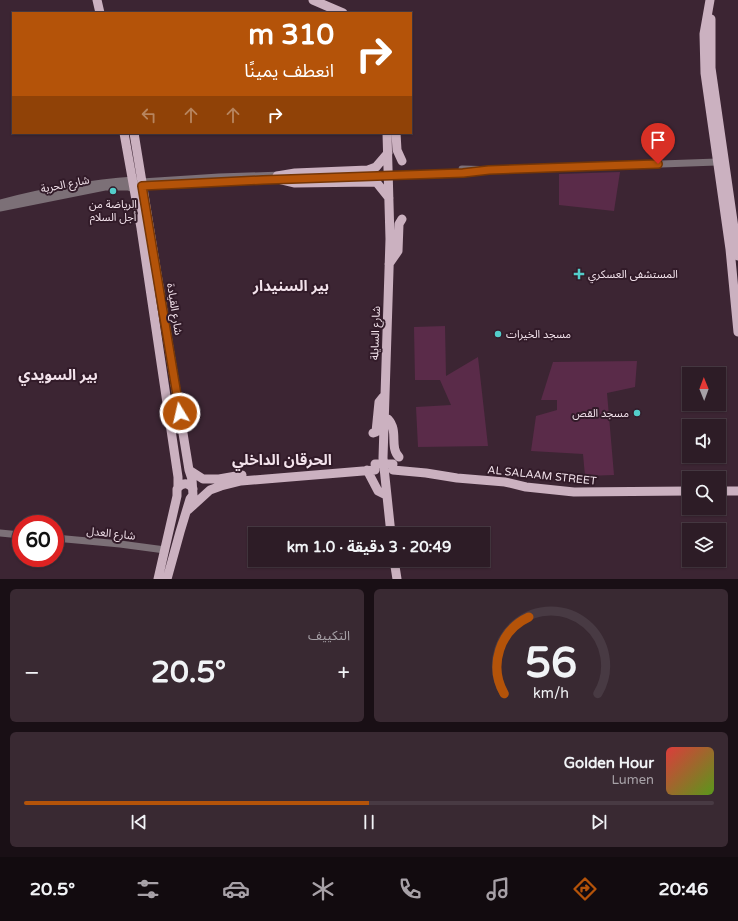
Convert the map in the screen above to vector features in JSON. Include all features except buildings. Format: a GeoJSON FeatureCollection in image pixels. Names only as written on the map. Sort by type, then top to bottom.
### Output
{"type":"FeatureCollection","features":[{"type":"Feature","properties":{"kind":"main road"},"geometry":{"type":"LineString","coordinates":[[97,0],[100,12]]}},
{"type":"Feature","properties":{"kind":"main road"},"geometry":{"type":"LineString","coordinates":[[103,0],[106,12]]}},
{"type":"Feature","properties":{"kind":"main road"},"geometry":{"type":"LineString","coordinates":[[312,0],[340,12]]}},
{"type":"Feature","properties":{"kind":"main road"},"geometry":{"type":"LineString","coordinates":[[710,4],[704,34],[705,73],[730,249],[738,332]]}},
{"type":"Feature","properties":{"kind":"main road"},"geometry":{"type":"LineString","coordinates":[[710,4],[711,68],[738,256]]}},
{"type":"Feature","properties":{"kind":"main road","name":"شارع القيادة"},"geometry":{"type":"LineString","coordinates":[[124,134],[138,184],[193,490]]}},
{"type":"Feature","properties":{"kind":"main road","name":"شارع القيادة"},"geometry":{"type":"LineString","coordinates":[[134,134],[143,236],[177,469],[177,491],[158,579]]}},
{"type":"Feature","properties":{"kind":"main road","name":"شارع السايلة"},"geometry":{"type":"LineString","coordinates":[[387,134],[389,264],[383,458],[390,527]]}},
{"type":"Feature","properties":{"kind":"main road"},"geometry":{"type":"LineString","coordinates":[[396,134],[397,150],[402,161]]}},
{"type":"Feature","properties":{"kind":"main road"},"geometry":{"type":"LineString","coordinates":[[278,177],[295,173],[368,170],[377,165],[388,152]]}},
{"type":"Feature","properties":{"kind":"main road"},"geometry":{"type":"LineString","coordinates":[[278,177],[295,183],[373,182],[377,183],[389,198]]}},
{"type":"Feature","properties":{"kind":"main road"},"geometry":{"type":"LineString","coordinates":[[389,264],[398,252],[399,224],[402,219]]}},
{"type":"Feature","properties":{"kind":"main road"},"geometry":{"type":"LineString","coordinates":[[372,433],[376,432],[379,402],[384,394]]}},
{"type":"Feature","properties":{"kind":"main road"},"geometry":{"type":"LineString","coordinates":[[384,418],[388,419],[394,427],[395,464]]}},
{"type":"Feature","properties":{"kind":"main road","name":"AL SALAAM STREET"},"geometry":{"type":"LineString","coordinates":[[372,468],[395,464],[497,478],[505,482],[526,487],[588,493],[682,492]]}},
{"type":"Feature","properties":{"kind":"main road"},"geometry":{"type":"LineString","coordinates":[[203,479],[200,486],[203,490],[210,490],[241,481],[372,468]]}},
{"type":"Feature","properties":{"kind":"main road"},"geometry":{"type":"LineString","coordinates":[[189,470],[203,479],[219,480],[239,475],[372,468]]}},
{"type":"Feature","properties":{"kind":"main road"},"geometry":{"type":"LineString","coordinates":[[372,468],[378,491],[386,495]]}},
{"type":"Feature","properties":{"kind":"main road"},"geometry":{"type":"LineString","coordinates":[[167,579],[190,499],[193,495],[191,486],[187,483],[182,484],[177,491],[183,501],[190,499]]}},
{"type":"Feature","properties":{"kind":"main road"},"geometry":{"type":"LineString","coordinates":[[186,513],[210,490]]}},
{"type":"Feature","properties":{"kind":"main road"},"geometry":{"type":"LineString","coordinates":[[726,491],[738,490]]}},
{"type":"Feature","properties":{"kind":"main road"},"geometry":{"type":"LineString","coordinates":[[395,567],[397,579]]}},
{"type":"Feature","properties":{"kind":"street"},"geometry":{"type":"LineString","coordinates":[[0,203],[19,198],[99,184],[138,184],[278,177],[717,162]]}},
{"type":"Feature","properties":{"kind":"street","name":"شارع الحرية"},"geometry":{"type":"LineString","coordinates":[[0,208],[105,187],[128,187],[138,184]]}},
{"type":"Feature","properties":{"kind":"street"},"geometry":{"type":"LineString","coordinates":[[0,533],[12,534]]}},
{"type":"Feature","properties":{"kind":"street","name":"شارع العدل"},"geometry":{"type":"LineString","coordinates":[[64,539],[165,550]]}},
{"type":"Feature","properties":{"kind":"shaded area"},"geometry":{"type":"Polygon","coordinates":[[[620,172],[614,211],[559,205],[559,174],[620,172]]]}},
{"type":"Feature","properties":{"kind":"shaded area"},"geometry":{"type":"Polygon","coordinates":[[[445,326],[446,376],[478,357],[488,446],[418,447],[416,407],[451,405],[440,380],[415,380],[414,327],[445,326]]]}},
{"type":"Feature","properties":{"kind":"shaded area"},"geometry":{"type":"Polygon","coordinates":[[[637,361],[635,387],[607,393],[614,475],[585,476],[583,454],[531,451],[536,416],[557,410],[557,400],[541,400],[553,362],[637,361]]]}},
{"type":"Feature","properties":{"kind":"place","name":"الرياضة من أجل السلام"},"geometry":{"type":"Point","coordinates":[113,191]}},
{"type":"Feature","properties":{"kind":"place","name":"المستشفى العسكري"},"geometry":{"type":"Point","coordinates":[579,274]}},
{"type":"Feature","properties":{"kind":"place","name":"مسجد الخيرات"},"geometry":{"type":"Point","coordinates":[498,334]}},
{"type":"Feature","properties":{"kind":"place","name":"مسجد القص"},"geometry":{"type":"Point","coordinates":[637,413]}},
{"type":"Feature","properties":{"kind":"district","name":"بير السنيدار"},"geometry":{"type":"Point","coordinates":[291,286]}},
{"type":"Feature","properties":{"kind":"district","name":"بير السويدي"},"geometry":{"type":"Point","coordinates":[58,375]}},
{"type":"Feature","properties":{"kind":"district","name":"الحرقان الداخلي"},"geometry":{"type":"Point","coordinates":[282,460]}},
{"type":"Feature","properties":{"kind":"route"},"geometry":{"type":"LineString","coordinates":[[180,413],[142,186],[463,173],[489,170],[658,164]]}}]}
